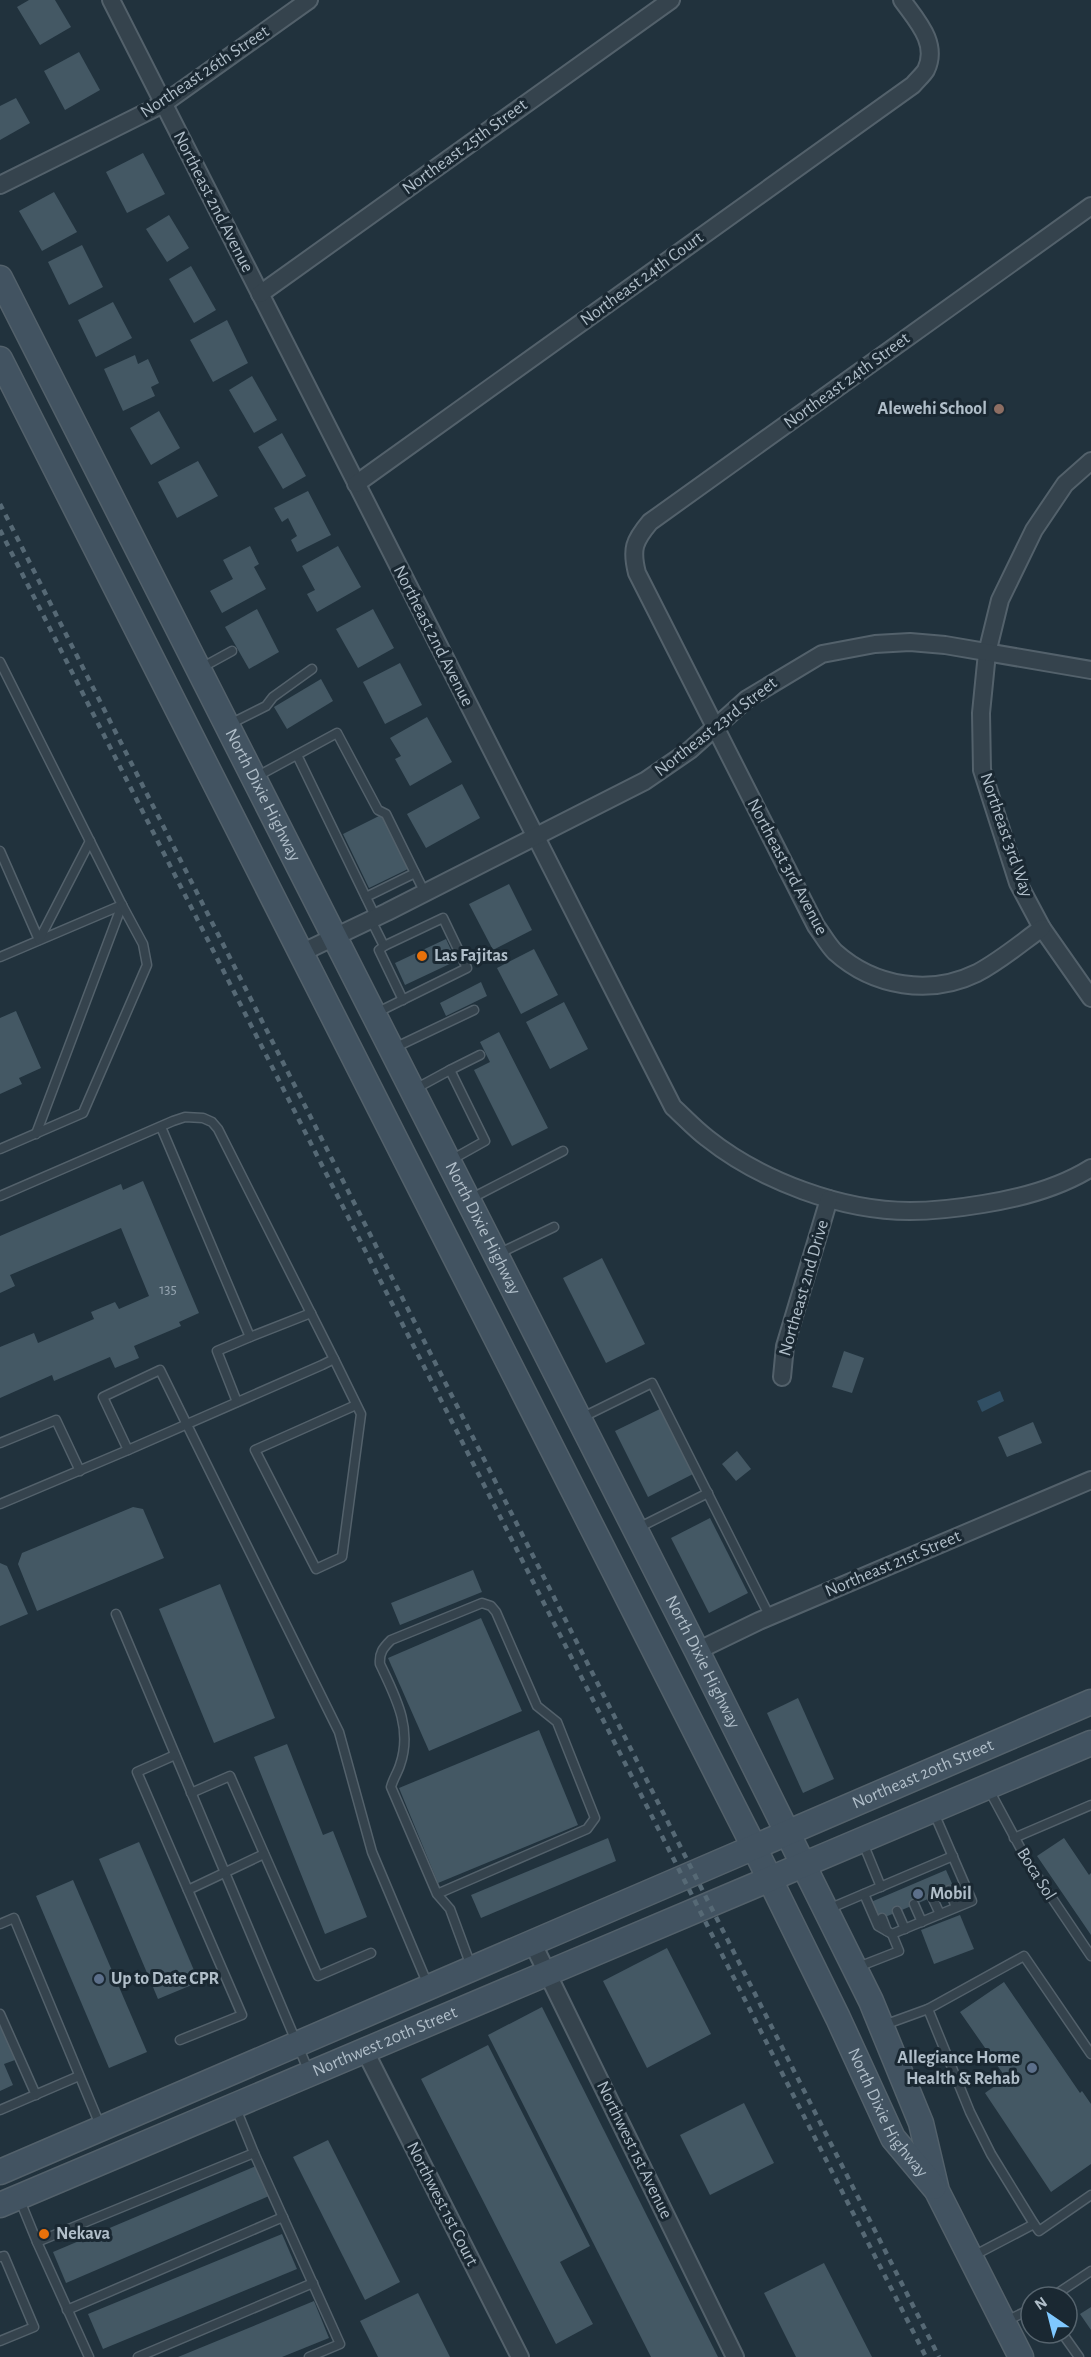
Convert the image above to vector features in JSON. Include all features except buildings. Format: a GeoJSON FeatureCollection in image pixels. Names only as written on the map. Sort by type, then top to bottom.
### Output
{"type":"FeatureCollection","features":[{"type":"Feature","properties":{"kind":"main road","name":"North Dixie Highway"},"geometry":{"type":"LineString","coordinates":[[0,278],[788,1832],[882,2026],[921,2123],[938,2191],[1020,2357]]}},
{"type":"Feature","properties":{"kind":"main road","name":"North Dixie Highway"},"geometry":{"type":"LineString","coordinates":[[0,359],[754,1847],[838,2018],[893,2138],[938,2191]]}},
{"type":"Feature","properties":{"kind":"main road"},"geometry":{"type":"LineString","coordinates":[[515,1375],[548,1359]]}},
{"type":"Feature","properties":{"kind":"main road","name":"Northeast 20th Street"},"geometry":{"type":"LineString","coordinates":[[754,1847],[1091,1702]]}},
{"type":"Feature","properties":{"kind":"main road"},"geometry":{"type":"LineString","coordinates":[[1052,1718],[1081,1748]]}},
{"type":"Feature","properties":{"kind":"main road","name":"Northeast 20th Street"},"geometry":{"type":"LineString","coordinates":[[769,1878],[1081,1748]]}},
{"type":"Feature","properties":{"kind":"main road","name":"Northwest 20th Street"},"geometry":{"type":"LineString","coordinates":[[4,2170],[754,1847]]}},
{"type":"Feature","properties":{"kind":"main road","name":"Northwest 20th Street"},"geometry":{"type":"LineString","coordinates":[[10,2201],[769,1878]]}},
{"type":"Feature","properties":{"kind":"main road"},"geometry":{"type":"LineString","coordinates":[[398,2037],[425,2002],[429,1988]]}},
{"type":"Feature","properties":{"kind":"main road"},"geometry":{"type":"LineString","coordinates":[[4,2170],[10,2201]]}},
{"type":"Feature","properties":{"kind":"street","name":"Northeast 2nd Avenue"},"geometry":{"type":"LineString","coordinates":[[111,0],[673,1107],[706,1138],[739,1161],[778,1181],[829,1199],[871,1208],[909,1211],[954,1209],[998,1202],[1043,1191],[1091,1168]]}},
{"type":"Feature","properties":{"kind":"street","name":"Northeast 26th Street"},"geometry":{"type":"LineString","coordinates":[[0,185],[163,104],[309,0]]}},
{"type":"Feature","properties":{"kind":"street","name":"Northeast 25th Street"},"geometry":{"type":"LineString","coordinates":[[260,294],[670,0]]}},
{"type":"Feature","properties":{"kind":"street","name":"Northeast 24th Court"},"geometry":{"type":"LineString","coordinates":[[356,484],[913,85],[926,70],[930,52],[926,33],[902,0]]}},
{"type":"Feature","properties":{"kind":"street","name":"Northeast 24th Street"},"geometry":{"type":"LineString","coordinates":[[637,573],[633,556],[637,537],[650,522],[1091,206]]}},
{"type":"Feature","properties":{"kind":"street","name":"Northeast 3rd Way"},"geometry":{"type":"LineString","coordinates":[[1091,461],[1065,484],[1034,530],[1000,600],[987,653],[982,693],[982,770],[1018,883],[1042,928],[1091,998]]}},
{"type":"Feature","properties":{"kind":"street","name":"Northeast 3rd Avenue"},"geometry":{"type":"LineString","coordinates":[[637,573],[816,926],[834,951],[879,979],[906,985],[947,984],[978,972],[1042,928]]}},
{"type":"Feature","properties":{"kind":"street","name":"Northeast 23rd Street"},"geometry":{"type":"LineString","coordinates":[[301,953],[374,919],[645,781],[676,761],[747,699],[822,654],[875,644],[910,642],[945,645],[1091,670]]}},
{"type":"Feature","properties":{"kind":"street","name":"Northeast 2nd Drive"},"geometry":{"type":"LineString","coordinates":[[782,1377],[785,1347],[829,1199]]}},
{"type":"Feature","properties":{"kind":"street","name":"Northeast 21st Street"},"geometry":{"type":"LineString","coordinates":[[697,1651],[770,1617],[1091,1480]]}},
{"type":"Feature","properties":{"kind":"street","name":"Northwest 1st Avenue"},"geometry":{"type":"LineString","coordinates":[[533,1944],[735,2357]]}},
{"type":"Feature","properties":{"kind":"street","name":"Northwest 1st Court"},"geometry":{"type":"LineString","coordinates":[[365,2051],[520,2357]]}},
{"type":"Feature","properties":{"kind":"lane"},"geometry":{"type":"LineString","coordinates":[[198,669],[232,651]]}},
{"type":"Feature","properties":{"kind":"lane"},"geometry":{"type":"LineString","coordinates":[[0,662],[143,944],[147,965],[83,1113],[0,1149]]}},
{"type":"Feature","properties":{"kind":"lane"},"geometry":{"type":"LineString","coordinates":[[227,726],[266,706],[273,697],[312,669]]}},
{"type":"Feature","properties":{"kind":"lane"},"geometry":{"type":"LineString","coordinates":[[254,779],[337,733],[378,810],[386,814],[425,893]]}},
{"type":"Feature","properties":{"kind":"lane"},"geometry":{"type":"LineString","coordinates":[[297,755],[366,897],[384,946]]}},
{"type":"Feature","properties":{"kind":"lane"},"geometry":{"type":"LineString","coordinates":[[39,940],[90,841]]}},
{"type":"Feature","properties":{"kind":"lane"},"geometry":{"type":"LineString","coordinates":[[0,851],[39,940]]}},
{"type":"Feature","properties":{"kind":"lane"},"geometry":{"type":"LineString","coordinates":[[366,897],[415,873]]}},
{"type":"Feature","properties":{"kind":"lane"},"geometry":{"type":"LineString","coordinates":[[0,957],[122,905]]}},
{"type":"Feature","properties":{"kind":"lane"},"geometry":{"type":"LineString","coordinates":[[36,1134],[122,905]]}},
{"type":"Feature","properties":{"kind":"lane"},"geometry":{"type":"LineString","coordinates":[[373,1014],[403,1000],[467,968],[443,918],[379,950],[403,1000]]}},
{"type":"Feature","properties":{"kind":"lane"},"geometry":{"type":"LineString","coordinates":[[391,1050],[474,1010]]}},
{"type":"Feature","properties":{"kind":"lane"},"geometry":{"type":"LineString","coordinates":[[412,1090],[480,1055]]}},
{"type":"Feature","properties":{"kind":"lane"},"geometry":{"type":"LineString","coordinates":[[448,1161],[485,1141],[450,1070]]}},
{"type":"Feature","properties":{"kind":"lane"},"geometry":{"type":"LineString","coordinates":[[0,1196],[185,1117],[194,1116],[212,1122],[218,1129],[361,1414],[342,1557],[316,1569],[255,1450],[356,1405]]}},
{"type":"Feature","properties":{"kind":"lane"},"geometry":{"type":"LineString","coordinates":[[161,1127],[250,1336]]}},
{"type":"Feature","properties":{"kind":"lane"},"geometry":{"type":"LineString","coordinates":[[468,1200],[563,1151]]}},
{"type":"Feature","properties":{"kind":"lane"},"geometry":{"type":"LineString","coordinates":[[496,1256],[555,1227]]}},
{"type":"Feature","properties":{"kind":"lane"},"geometry":{"type":"LineString","coordinates":[[237,1402],[217,1351],[311,1313]]}},
{"type":"Feature","properties":{"kind":"lane"},"geometry":{"type":"LineString","coordinates":[[0,1504],[334,1359]]}},
{"type":"Feature","properties":{"kind":"lane"},"geometry":{"type":"LineString","coordinates":[[128,1450],[103,1396],[160,1370],[339,1732],[372,1852],[429,1988]]}},
{"type":"Feature","properties":{"kind":"lane"},"geometry":{"type":"LineString","coordinates":[[579,1419],[652,1383],[770,1617]]}},
{"type":"Feature","properties":{"kind":"lane"},"geometry":{"type":"LineString","coordinates":[[0,1443],[56,1420],[80,1471]]}},
{"type":"Feature","properties":{"kind":"lane"},"geometry":{"type":"LineString","coordinates":[[635,1529],[708,1493]]}},
{"type":"Feature","properties":{"kind":"lane"},"geometry":{"type":"LineString","coordinates":[[436,1894],[587,1829],[595,1818],[557,1722],[537,1706],[496,1612],[491,1606],[482,1603],[391,1640],[383,1648],[380,1656],[380,1664],[402,1710],[405,1740],[400,1765],[391,1787],[436,1894],[450,1909],[472,1970]]}},
{"type":"Feature","properties":{"kind":"lane"},"geometry":{"type":"LineString","coordinates":[[116,1614],[310,2074]]}},
{"type":"Feature","properties":{"kind":"lane"},"geometry":{"type":"LineString","coordinates":[[176,1755],[137,1772],[242,2015],[180,2040]]}},
{"type":"Feature","properties":{"kind":"lane"},"geometry":{"type":"LineString","coordinates":[[191,1794],[230,1776],[318,1976],[371,1953]]}},
{"type":"Feature","properties":{"kind":"lane","name":"Boca Sol"},"geometry":{"type":"LineString","coordinates":[[988,1787],[1029,1864],[1091,1956]]}},
{"type":"Feature","properties":{"kind":"lane"},"geometry":{"type":"LineString","coordinates":[[1014,1838],[1091,1805]]}},
{"type":"Feature","properties":{"kind":"lane"},"geometry":{"type":"LineString","coordinates":[[867,1893],[878,1926],[890,1932],[905,1929],[972,1901],[933,1810]]}},
{"type":"Feature","properties":{"kind":"lane"},"geometry":{"type":"LineString","coordinates":[[862,1839],[884,1885],[891,1894]]}},
{"type":"Feature","properties":{"kind":"lane"},"geometry":{"type":"LineString","coordinates":[[188,1890],[264,1854]]}},
{"type":"Feature","properties":{"kind":"lane"},"geometry":{"type":"LineString","coordinates":[[826,1910],[953,1856]]}},
{"type":"Feature","properties":{"kind":"lane"},"geometry":{"type":"LineString","coordinates":[[938,1863],[942,1872]]}},
{"type":"Feature","properties":{"kind":"lane"},"geometry":{"type":"LineString","coordinates":[[922,1870],[925,1879]]}},
{"type":"Feature","properties":{"kind":"lane"},"geometry":{"type":"LineString","coordinates":[[903,1877],[907,1887]]}},
{"type":"Feature","properties":{"kind":"lane"},"geometry":{"type":"LineString","coordinates":[[949,1890],[956,1907]]}},
{"type":"Feature","properties":{"kind":"lane"},"geometry":{"type":"LineString","coordinates":[[867,1893],[874,1901]]}},
{"type":"Feature","properties":{"kind":"lane"},"geometry":{"type":"LineString","coordinates":[[932,1896],[940,1914]]}},
{"type":"Feature","properties":{"kind":"lane"},"geometry":{"type":"LineString","coordinates":[[914,1904],[922,1922]]}},
{"type":"Feature","properties":{"kind":"lane"},"geometry":{"type":"LineString","coordinates":[[897,1911],[905,1929]]}},
{"type":"Feature","properties":{"kind":"lane"},"geometry":{"type":"LineString","coordinates":[[0,1924],[14,1918],[101,2129]]}},
{"type":"Feature","properties":{"kind":"lane"},"geometry":{"type":"LineString","coordinates":[[855,1969],[899,1951],[882,1918]]}},
{"type":"Feature","properties":{"kind":"lane"},"geometry":{"type":"LineString","coordinates":[[882,2026],[928,2009],[1024,1956],[1091,2054]]}},
{"type":"Feature","properties":{"kind":"lane"},"geometry":{"type":"LineString","coordinates":[[928,2009],[970,2112],[991,2154],[1039,2231],[1091,2195]]}},
{"type":"Feature","properties":{"kind":"lane"},"geometry":{"type":"LineString","coordinates":[[0,2014],[36,2095]]}},
{"type":"Feature","properties":{"kind":"lane"},"geometry":{"type":"LineString","coordinates":[[0,2110],[79,2076]]}},
{"type":"Feature","properties":{"kind":"lane"},"geometry":{"type":"LineString","coordinates":[[235,2106],[340,2344],[309,2357]]}},
{"type":"Feature","properties":{"kind":"lane"},"geometry":{"type":"LineString","coordinates":[[37,2242],[254,2153]]}},
{"type":"Feature","properties":{"kind":"lane"},"geometry":{"type":"LineString","coordinates":[[10,2201],[37,2242],[89,2357]]}},
{"type":"Feature","properties":{"kind":"lane"},"geometry":{"type":"LineString","coordinates":[[67,2310],[283,2217]]}},
{"type":"Feature","properties":{"kind":"lane"},"geometry":{"type":"LineString","coordinates":[[970,2257],[1034,2224]]}},
{"type":"Feature","properties":{"kind":"lane"},"geometry":{"type":"LineString","coordinates":[[0,2257],[4,2256],[34,2327],[0,2341]]}},
{"type":"Feature","properties":{"kind":"lane"},"geometry":{"type":"LineString","coordinates":[[1070,2285],[1091,2271]]}},
{"type":"Feature","properties":{"kind":"lane"},"geometry":{"type":"LineString","coordinates":[[138,2357],[313,2283]]}},
{"type":"Feature","properties":{"kind":"lane"},"geometry":{"type":"LineString","coordinates":[[1003,2323],[1019,2315]]}},
{"type":"Feature","properties":{"kind":"water"},"geometry":{"type":"Polygon","coordinates":[[[1000,1391],[1004,1401],[982,1412],[977,1401],[1000,1391]]]}},
{"type":"Feature","properties":{"kind":"railway"},"geometry":{"type":"LineString","coordinates":[[0,504],[939,2357]]}},
{"type":"Feature","properties":{"kind":"railway"},"geometry":{"type":"LineString","coordinates":[[0,530],[926,2357]]}},
{"type":"Feature","properties":{"kind":"place","name":"Alewehi School"},"geometry":{"type":"Point","coordinates":[999,409]}},
{"type":"Feature","properties":{"kind":"place","name":"Las Fajitas"},"geometry":{"type":"Point","coordinates":[422,956]}},
{"type":"Feature","properties":{"kind":"place","name":"Mobil"},"geometry":{"type":"Point","coordinates":[918,1894]}},
{"type":"Feature","properties":{"kind":"place","name":"Up to Date CPR"},"geometry":{"type":"Point","coordinates":[99,1979]}},
{"type":"Feature","properties":{"kind":"place","name":"Allegiance Home Health & Rehab"},"geometry":{"type":"Point","coordinates":[1032,2068]}},
{"type":"Feature","properties":{"kind":"place","name":"Nekava"},"geometry":{"type":"Point","coordinates":[44,2234]}}]}
